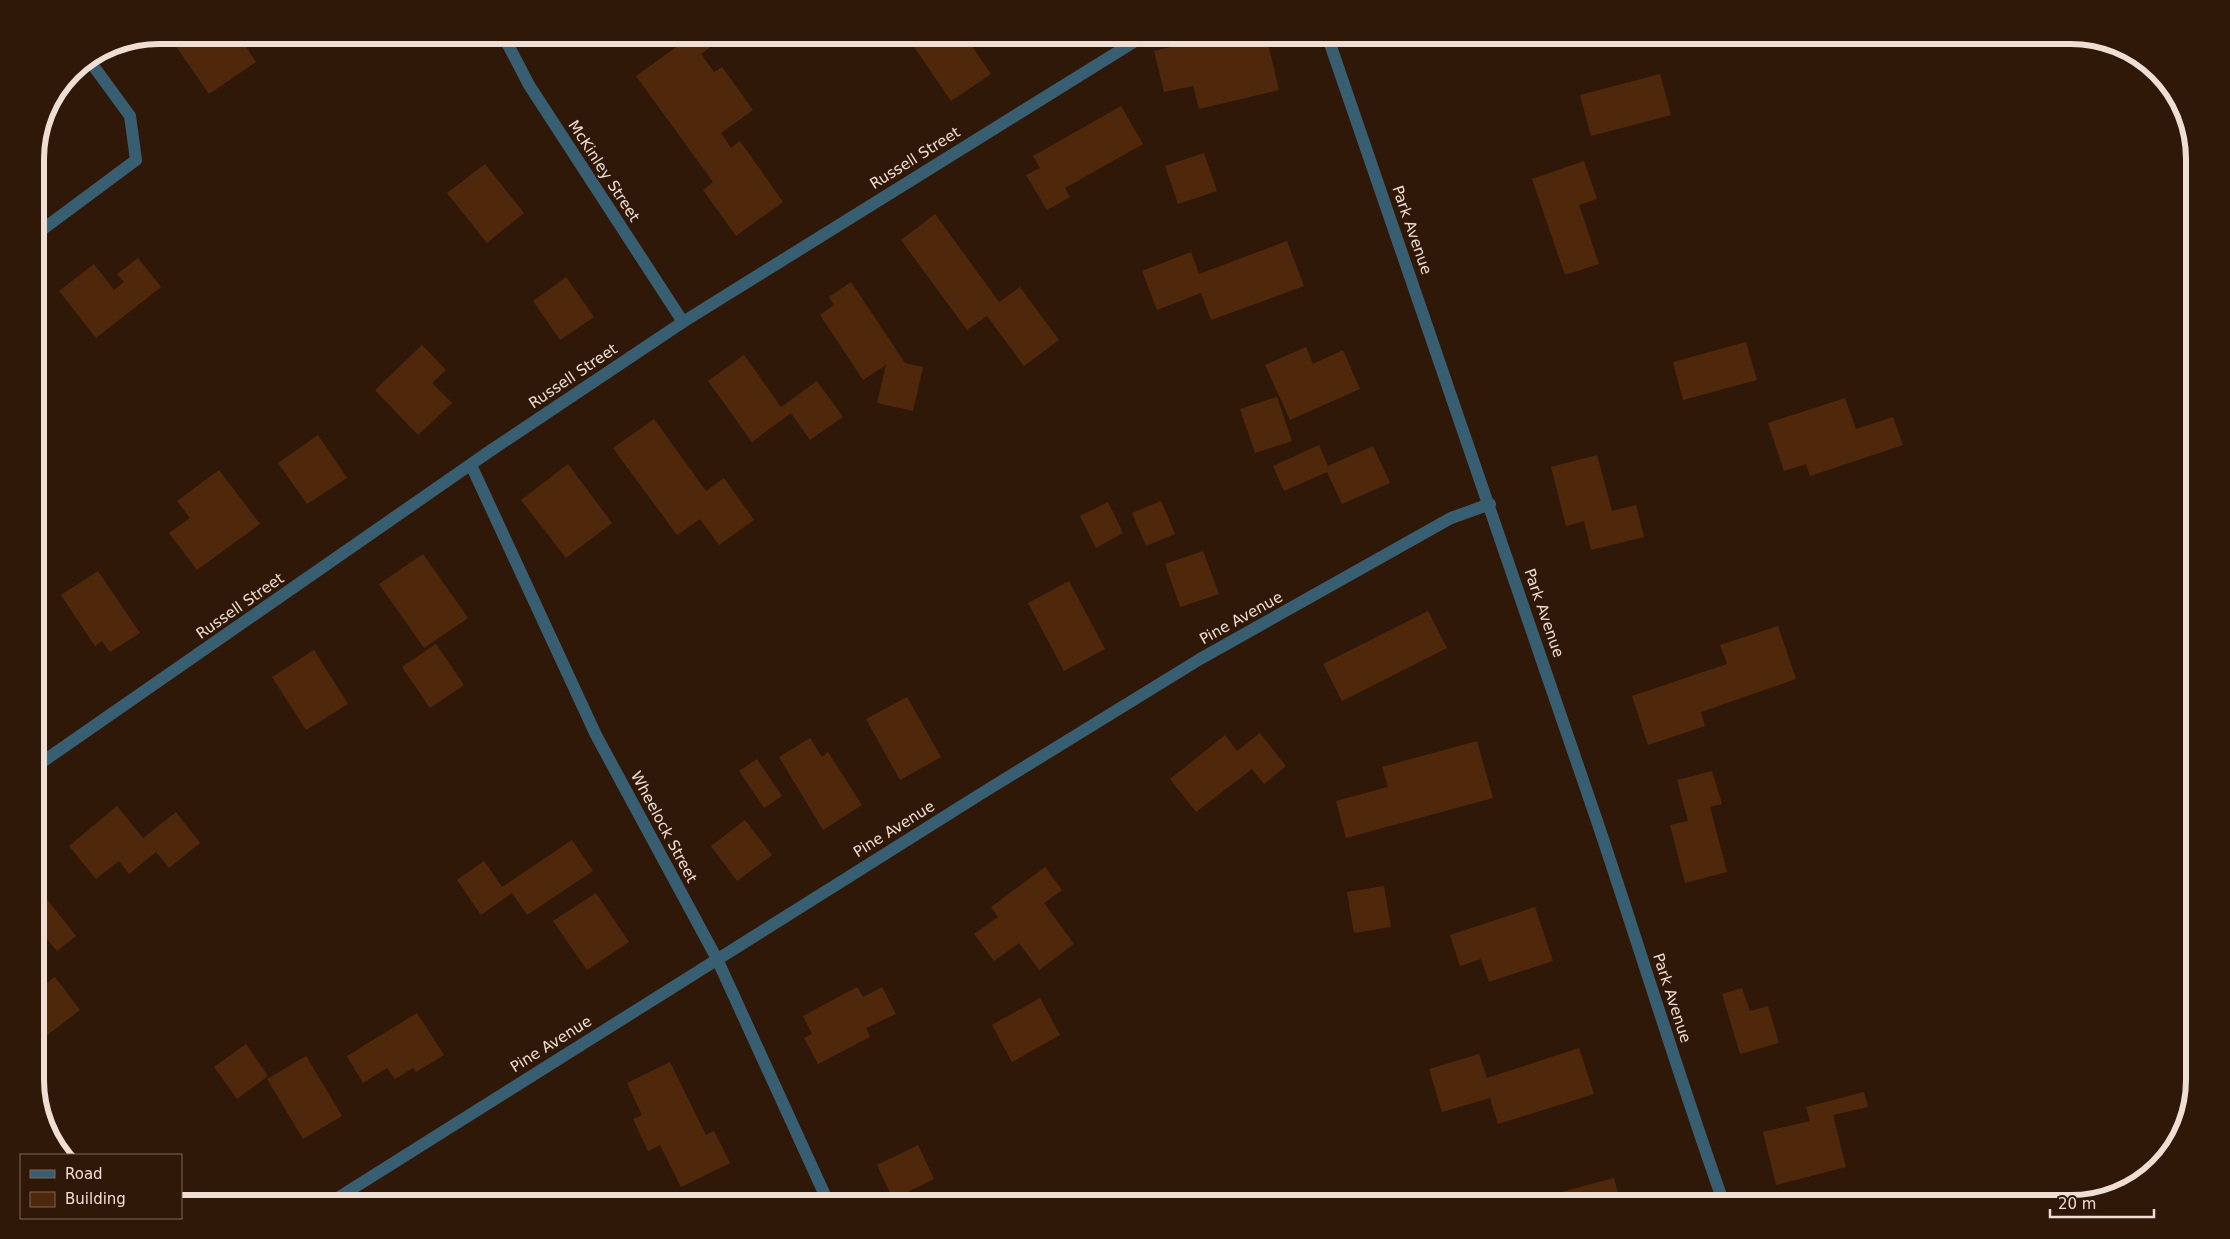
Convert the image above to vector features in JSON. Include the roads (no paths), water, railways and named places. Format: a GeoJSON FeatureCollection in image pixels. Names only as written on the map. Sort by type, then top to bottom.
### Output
{"type":"FeatureCollection","features":[{"type":"Feature","properties":{"kind":"street","name":"McKinley Street"},"geometry":{"type":"LineString","coordinates":[[508,44],[529,85],[683,322]]}},
{"type":"Feature","properties":{"kind":"street","name":"Russell Street"},"geometry":{"type":"LineString","coordinates":[[44,761],[471,465],[683,322],[1131,44]]}},
{"type":"Feature","properties":{"kind":"street","name":"Park Avenue"},"geometry":{"type":"LineString","coordinates":[[1330,44],[1490,504],[1627,911],[1687,1101],[1721,1195]]}},
{"type":"Feature","properties":{"kind":"street"},"geometry":{"type":"LineString","coordinates":[[44,228],[136,160],[130,116],[93,65]]}},
{"type":"Feature","properties":{"kind":"street","name":"Wheelock Street"},"geometry":{"type":"LineString","coordinates":[[471,465],[596,735],[717,959],[825,1195]]}},
{"type":"Feature","properties":{"kind":"street","name":"Pine Avenue"},"geometry":{"type":"LineString","coordinates":[[342,1195],[717,959],[1200,659],[1451,518],[1490,504]]}}]}
